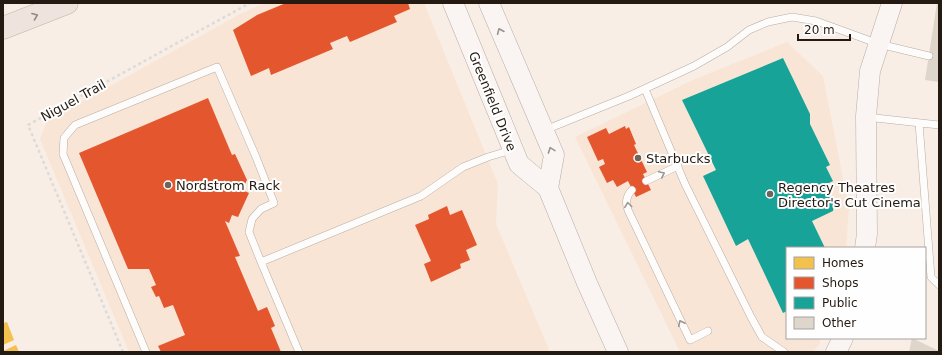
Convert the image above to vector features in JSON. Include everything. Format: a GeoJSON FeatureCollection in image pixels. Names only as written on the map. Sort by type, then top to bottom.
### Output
{"type":"FeatureCollection","features":[{"type":"Feature","properties":{"kind":"highway"},"geometry":{"type":"LineString","coordinates":[[3,28],[67,3]]}},
{"type":"Feature","properties":{"kind":"main road","name":"Greenfield Drive"},"geometry":{"type":"LineString","coordinates":[[453,3],[519,164],[548,188],[587,283],[618,352]]}},
{"type":"Feature","properties":{"kind":"main road"},"geometry":{"type":"LineString","coordinates":[[489,3],[554,155],[548,188]]}},
{"type":"Feature","properties":{"kind":"main road"},"geometry":{"type":"LineString","coordinates":[[865,247],[867,234],[866,116],[870,71],[892,3]]}},
{"type":"Feature","properties":{"kind":"main road"},"geometry":{"type":"LineString","coordinates":[[836,352],[842,339]]}},
{"type":"Feature","properties":{"kind":"lane"},"geometry":{"type":"LineString","coordinates":[[543,131],[694,66],[727,47],[749,30],[768,22],[792,17],[816,21],[879,44],[929,56]]}},
{"type":"Feature","properties":{"kind":"lane"},"geometry":{"type":"LineString","coordinates":[[146,352],[63,154],[64,138],[74,125],[217,67],[254,150],[274,203],[261,209],[252,219],[249,232],[298,352]]}},
{"type":"Feature","properties":{"kind":"lane"},"geometry":{"type":"LineString","coordinates":[[645,88],[685,184],[747,310],[762,337],[784,352]]}},
{"type":"Feature","properties":{"kind":"lane"},"geometry":{"type":"LineString","coordinates":[[866,116],[939,125]]}},
{"type":"Feature","properties":{"kind":"lane"},"geometry":{"type":"LineString","coordinates":[[919,123],[931,277],[939,285]]}},
{"type":"Feature","properties":{"kind":"lane"},"geometry":{"type":"LineString","coordinates":[[261,262],[366,220],[421,196],[463,167],[488,156],[512,149]]}},
{"type":"Feature","properties":{"kind":"lane"},"geometry":{"type":"LineString","coordinates":[[646,181],[678,166]]}},
{"type":"Feature","properties":{"kind":"lane"},"geometry":{"type":"LineString","coordinates":[[632,190],[628,194],[626,205],[690,340],[708,331]]}},
{"type":"Feature","properties":{"kind":"path","name":"Niguel Trail"},"geometry":{"type":"LineString","coordinates":[[123,352],[28,124],[250,3]]}},
{"type":"Feature","properties":{"kind":"shaded area"},"geometry":{"type":"Polygon","coordinates":[[[265,3],[424,3],[498,184],[496,224],[550,352],[129,352],[40,139],[47,121],[240,14],[265,3]]]}},
{"type":"Feature","properties":{"kind":"shaded area"},"geometry":{"type":"Polygon","coordinates":[[[787,42],[823,76],[849,209],[846,247],[786,247],[786,339],[821,339],[819,345],[813,352],[680,352],[575,137],[695,79],[787,42]]]}},
{"type":"Feature","properties":{"kind":"building: Homes"},"geometry":{"type":"Polygon","coordinates":[[[7,322],[14,340],[3,345],[3,323],[7,322]]]}},
{"type":"Feature","properties":{"kind":"building: Homes"},"geometry":{"type":"Polygon","coordinates":[[[16,345],[19,352],[3,352],[3,351],[16,345]]]}},
{"type":"Feature","properties":{"kind":"building: Shops"},"geometry":{"type":"Polygon","coordinates":[[[286,3],[408,3],[410,9],[394,16],[397,22],[350,42],[347,36],[330,43],[333,49],[271,75],[269,68],[251,76],[233,30],[257,15],[286,3]]]}},
{"type":"Feature","properties":{"kind":"building: Shops","name":"Nordstrom Rack"},"geometry":{"type":"Polygon","coordinates":[[[208,98],[232,155],[235,154],[247,180],[242,190],[249,193],[238,217],[232,215],[229,223],[225,221],[240,256],[235,257],[258,311],[267,307],[275,326],[271,328],[281,352],[161,352],[158,346],[185,335],[173,305],[164,308],[159,296],[156,297],[151,287],[156,285],[149,269],[128,269],[79,153],[208,98]]]}},
{"type":"Feature","properties":{"kind":"building: Shops"},"geometry":{"type":"Polygon","coordinates":[[[625,126],[626,129],[629,127],[636,144],[634,145],[647,172],[643,174],[651,190],[636,197],[628,181],[617,187],[613,180],[607,183],[599,167],[605,164],[603,159],[598,161],[587,137],[606,128],[609,134],[625,126]]]}},
{"type":"Feature","properties":{"kind":"building: Shops"},"geometry":{"type":"Polygon","coordinates":[[[447,206],[450,215],[462,210],[477,245],[466,250],[470,260],[460,264],[461,268],[431,282],[424,264],[431,261],[415,225],[429,219],[428,215],[447,206]]]}},
{"type":"Feature","properties":{"kind":"building: Public","name":"Regency Theatres Director's Cut Cinema"},"geometry":{"type":"Polygon","coordinates":[[[783,58],[810,114],[810,124],[830,165],[826,167],[833,181],[825,185],[834,203],[833,211],[812,221],[825,247],[786,247],[786,312],[783,313],[748,239],[736,246],[703,176],[716,170],[682,100],[783,58]]]}},
{"type":"Feature","properties":{"kind":"building: Other"},"geometry":{"type":"Polygon","coordinates":[[[937,3],[939,3],[939,82],[925,80],[937,3]]]}},
{"type":"Feature","properties":{"kind":"building: Other"},"geometry":{"type":"Polygon","coordinates":[[[912,339],[939,351],[939,352],[909,352],[912,339]]]}},
{"type":"Feature","properties":{"kind":"place","name":"Starbucks"},"geometry":{"type":"Point","coordinates":[638,158]}},
{"type":"Feature","properties":{"kind":"place","name":"Nordstrom Rack"},"geometry":{"type":"Point","coordinates":[168,185]}},
{"type":"Feature","properties":{"kind":"place","name":"Regency Theatres Director's Cut Cinema"},"geometry":{"type":"Point","coordinates":[770,194]}}]}
